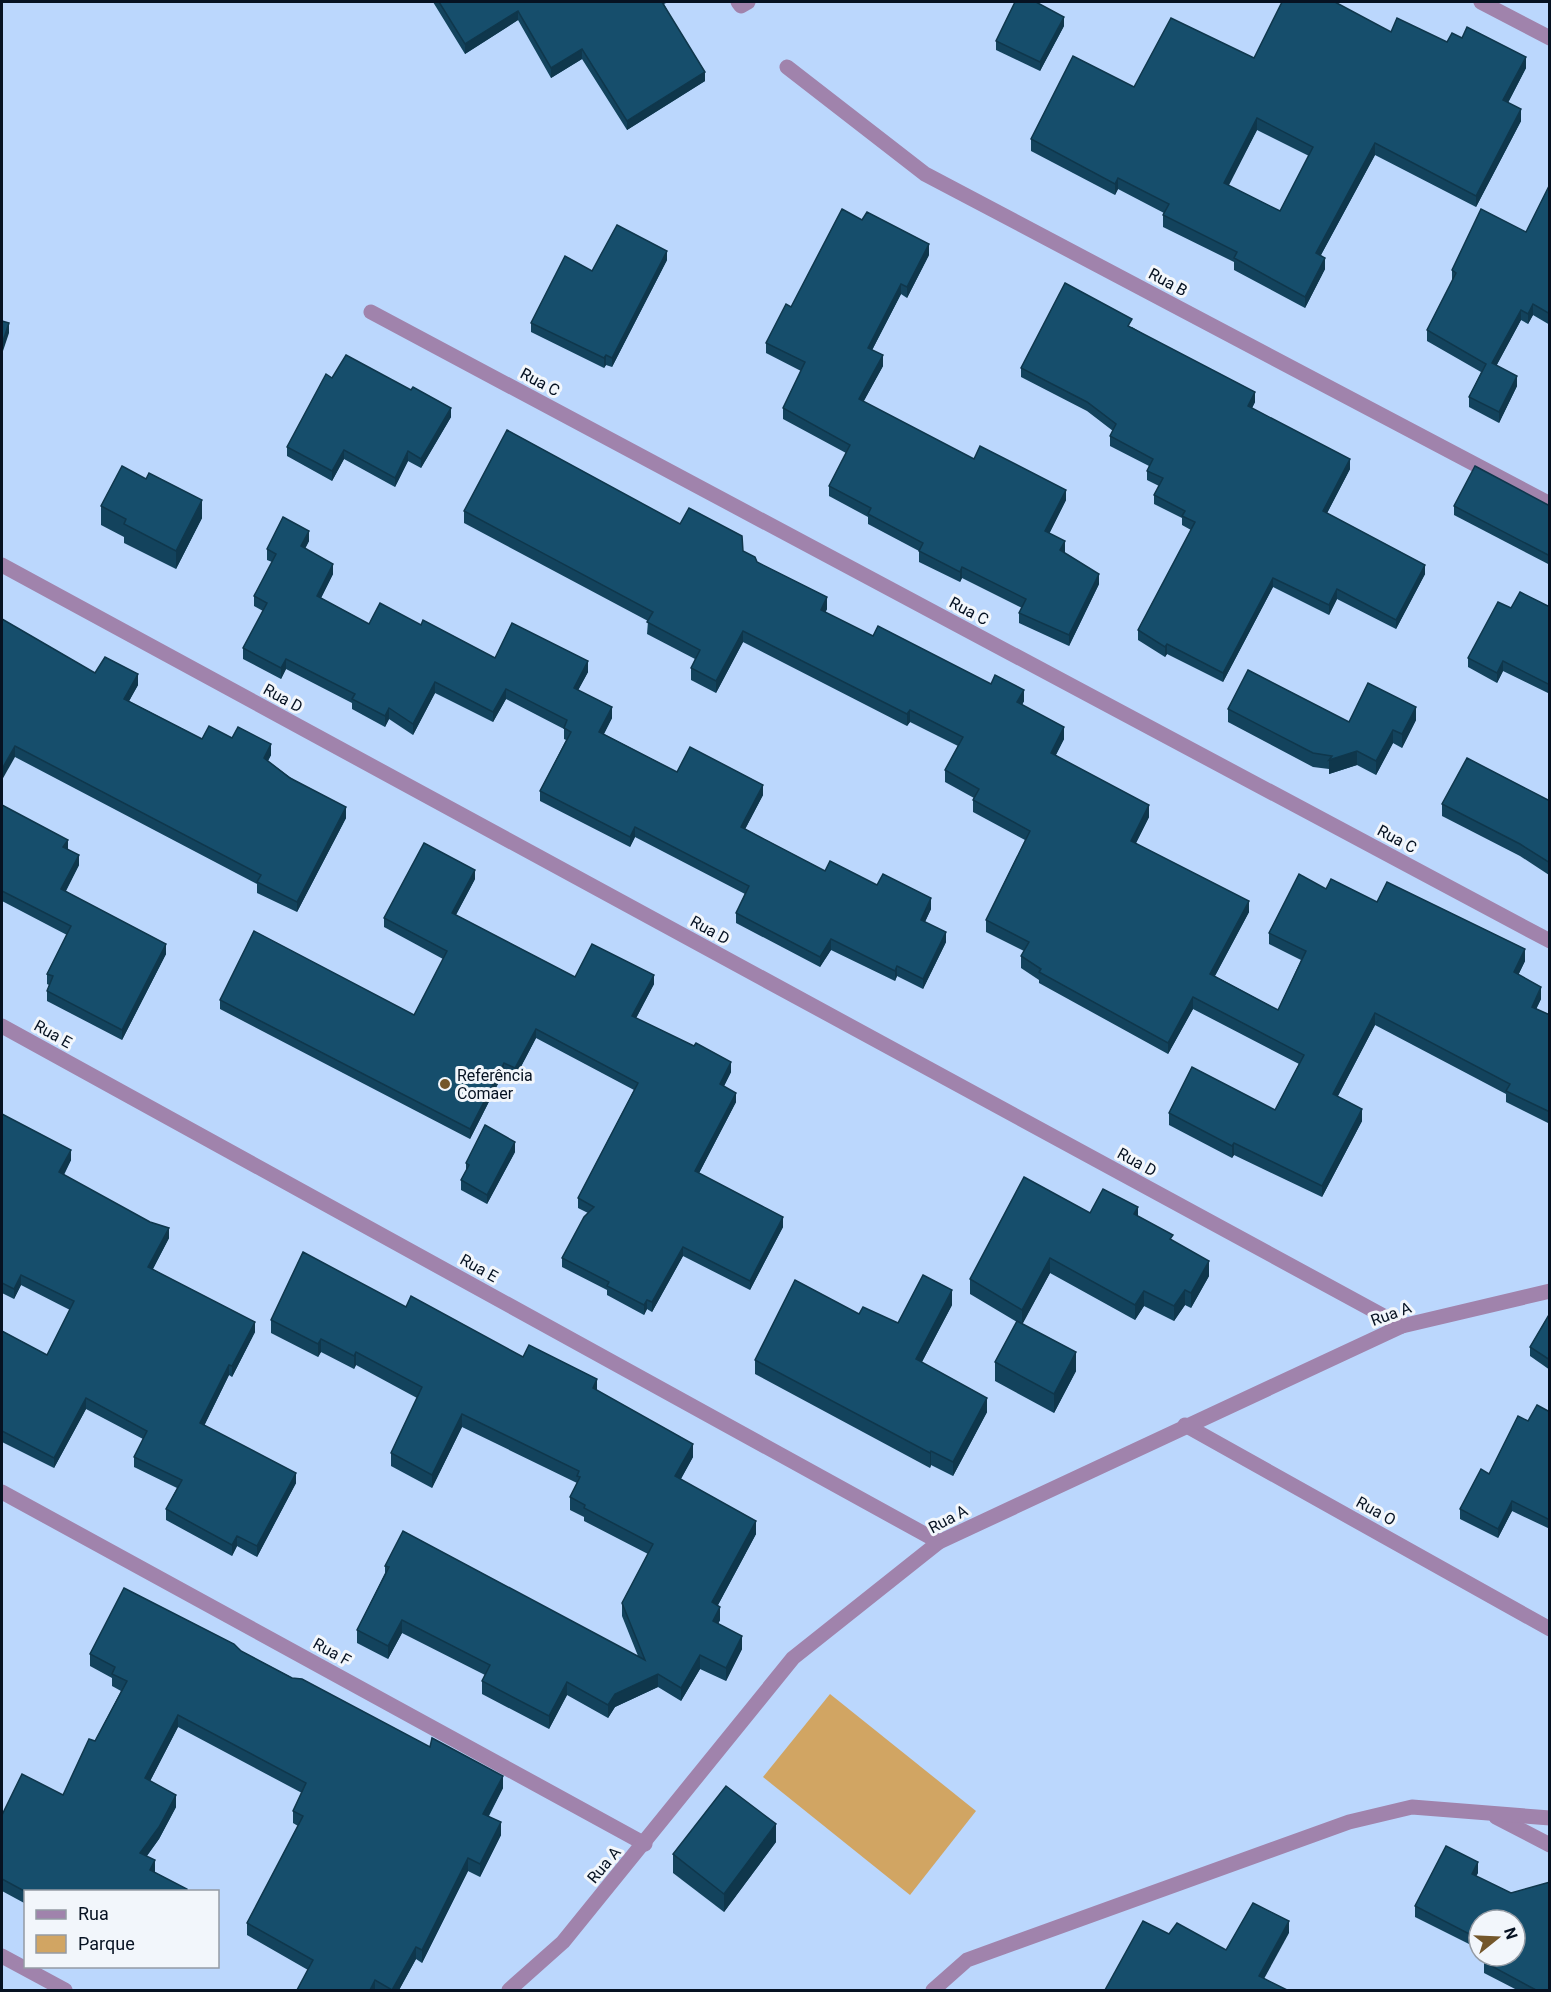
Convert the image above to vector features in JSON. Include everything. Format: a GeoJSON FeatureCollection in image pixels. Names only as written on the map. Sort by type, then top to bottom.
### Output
{"type":"FeatureCollection","features":[{"type":"Feature","properties":{"kind":"street"},"geometry":{"type":"LineString","coordinates":[[738,2],[741,6],[748,2]]}},
{"type":"Feature","properties":{"kind":"street"},"geometry":{"type":"LineString","coordinates":[[1481,2],[1550,38]]}},
{"type":"Feature","properties":{"kind":"street","name":"Rua B"},"geometry":{"type":"LineString","coordinates":[[787,67],[925,174],[1550,504]]}},
{"type":"Feature","properties":{"kind":"street","name":"Rua C"},"geometry":{"type":"LineString","coordinates":[[371,312],[1550,941]]}},
{"type":"Feature","properties":{"kind":"street","name":"Rua D"},"geometry":{"type":"LineString","coordinates":[[2,566],[1402,1326]]}},
{"type":"Feature","properties":{"kind":"street","name":"Rua E"},"geometry":{"type":"LineString","coordinates":[[2,1026],[939,1542]]}},
{"type":"Feature","properties":{"kind":"street","name":"Rua A"},"geometry":{"type":"LineString","coordinates":[[509,1990],[564,1942],[794,1658],[939,1542],[1185,1425],[1402,1326],[1550,1291]]}},
{"type":"Feature","properties":{"kind":"street","name":"Rua O"},"geometry":{"type":"LineString","coordinates":[[1185,1425],[1550,1629]]}},
{"type":"Feature","properties":{"kind":"street","name":"Rua F"},"geometry":{"type":"LineString","coordinates":[[2,1492],[645,1844]]}},
{"type":"Feature","properties":{"kind":"street"},"geometry":{"type":"LineString","coordinates":[[941,1988],[967,1960],[1348,1822],[1412,1807],[1550,1818]]}},
{"type":"Feature","properties":{"kind":"street"},"geometry":{"type":"LineString","coordinates":[[1490,1814],[1550,1845]]}},
{"type":"Feature","properties":{"kind":"street"},"geometry":{"type":"LineString","coordinates":[[2,1956],[24,1968]]}},
{"type":"Feature","properties":{"kind":"street"},"geometry":{"type":"LineString","coordinates":[[24,1968],[65,1990]]}},
{"type":"Feature","properties":{"kind":"green space"},"geometry":{"type":"Polygon","coordinates":[[[830,1694],[976,1811],[910,1895],[763,1777],[830,1694]]]}},
{"type":"Feature","properties":{"kind":"building"},"geometry":{"type":"Polygon","coordinates":[[[439,2],[662,2],[705,72],[627,121],[582,49],[551,68],[518,11],[465,44],[439,2]]]}},
{"type":"Feature","properties":{"kind":"building"},"geometry":{"type":"Polygon","coordinates":[[[1015,2],[1036,2],[1064,17],[1040,62],[996,41],[1015,2]]]}},
{"type":"Feature","properties":{"kind":"building"},"geometry":{"type":"Polygon","coordinates":[[[1282,2],[1335,2],[1391,32],[1397,18],[1447,42],[1452,33],[1462,38],[1467,27],[1526,57],[1503,100],[1521,109],[1476,196],[1375,143],[1316,253],[1325,258],[1305,297],[1234,258],[1237,252],[1163,215],[1169,204],[1118,178],[1115,184],[1031,139],[1073,56],[1134,87],[1171,18],[1254,58],[1282,2]],[[1257,118],[1224,183],[1280,211],[1313,147],[1257,118]]]}},
{"type":"Feature","properties":{"kind":"building"},"geometry":{"type":"Polygon","coordinates":[[[1550,184],[1550,314],[1533,304],[1528,314],[1521,310],[1492,363],[1517,376],[1499,412],[1469,397],[1486,364],[1427,330],[1456,273],[1452,270],[1481,209],[1526,232],[1550,184]]]}},
{"type":"Feature","properties":{"kind":"building"},"geometry":{"type":"Polygon","coordinates":[[[842,209],[862,220],[867,212],[929,244],[907,287],[901,284],[868,348],[883,355],[859,399],[974,459],[980,446],[1066,490],[1045,531],[1065,541],[1060,550],[1099,574],[1069,635],[1019,613],[1026,599],[962,567],[960,572],[919,551],[923,543],[868,514],[871,508],[829,486],[850,445],[783,408],[805,362],[766,343],[786,304],[791,307],[842,209]]]}},
{"type":"Feature","properties":{"kind":"building"},"geometry":{"type":"Polygon","coordinates":[[[617,225],[667,251],[612,358],[606,355],[604,358],[531,323],[565,256],[592,271],[617,225]]]}},
{"type":"Feature","properties":{"kind":"building"},"geometry":{"type":"Polygon","coordinates":[[[1065,283],[1132,319],[1128,326],[1255,392],[1248,406],[1350,459],[1323,511],[1425,565],[1396,620],[1337,589],[1329,605],[1273,578],[1223,673],[1167,644],[1165,647],[1138,630],[1195,522],[1182,516],[1185,511],[1154,495],[1163,478],[1147,471],[1153,459],[1110,436],[1116,424],[1087,402],[1021,368],[1065,283]]]}},
{"type":"Feature","properties":{"kind":"building"},"geometry":{"type":"Polygon","coordinates":[[[2,321],[9,323],[2,344],[2,321]]]}},
{"type":"Feature","properties":{"kind":"building"},"geometry":{"type":"Polygon","coordinates":[[[346,355],[411,390],[413,387],[451,408],[421,459],[408,451],[395,478],[344,450],[332,471],[287,447],[326,374],[332,378],[346,355]]]}},
{"type":"Feature","properties":{"kind":"building"},"geometry":{"type":"Polygon","coordinates":[[[507,430],[680,524],[689,508],[742,536],[743,551],[755,557],[757,562],[827,597],[821,610],[873,636],[878,626],[991,684],[995,675],[1024,690],[1017,702],[1064,727],[1051,753],[1149,805],[1131,841],[1249,901],[1210,974],[1278,1010],[1306,951],[1269,933],[1299,874],[1326,889],[1331,879],[1377,902],[1387,882],[1525,949],[1514,972],[1541,987],[1532,1007],[1550,1015],[1550,1112],[1506,1091],[1510,1084],[1375,1013],[1333,1094],[1362,1109],[1322,1186],[1234,1143],[1232,1146],[1169,1113],[1192,1067],[1275,1110],[1304,1055],[1193,997],[1168,1043],[1039,972],[1041,969],[1021,956],[1029,942],[986,920],[1030,831],[973,800],[979,789],[945,770],[963,737],[910,710],[907,714],[743,631],[716,681],[691,668],[700,650],[647,622],[653,612],[464,511],[507,430]]]}},
{"type":"Feature","properties":{"kind":"building"},"geometry":{"type":"Polygon","coordinates":[[[122,466],[146,479],[149,473],[202,500],[176,551],[124,524],[126,519],[101,506],[122,466]]]}},
{"type":"Feature","properties":{"kind":"building"},"geometry":{"type":"Polygon","coordinates":[[[1475,466],[1550,506],[1550,556],[1454,506],[1475,466]]]}},
{"type":"Feature","properties":{"kind":"building"},"geometry":{"type":"Polygon","coordinates":[[[283,517],[309,531],[301,546],[333,564],[317,596],[369,624],[380,603],[421,625],[423,620],[495,658],[512,623],[588,661],[574,688],[612,707],[599,732],[677,772],[690,747],[763,785],[741,827],[825,871],[830,861],[877,885],[883,874],[931,898],[921,920],[946,932],[923,979],[897,966],[895,971],[831,939],[820,957],[736,913],[749,886],[635,827],[630,837],[540,791],[571,732],[564,728],[567,720],[506,689],[493,712],[435,682],[413,724],[389,708],[385,716],[352,699],[355,694],[286,659],[281,668],[243,648],[267,603],[254,596],[276,554],[267,549],[283,517]]]}},
{"type":"Feature","properties":{"kind":"building"},"geometry":{"type":"Polygon","coordinates":[[[1520,592],[1550,607],[1550,685],[1503,661],[1497,673],[1468,658],[1498,602],[1511,608],[1520,592]]]}},
{"type":"Feature","properties":{"kind":"building"},"geometry":{"type":"Polygon","coordinates":[[[2,619],[95,673],[105,657],[138,674],[124,699],[202,739],[209,726],[232,738],[238,727],[271,744],[264,758],[290,778],[346,807],[297,902],[257,882],[261,875],[15,746],[2,769],[2,619]]]}},
{"type":"Feature","properties":{"kind":"building"},"geometry":{"type":"Polygon","coordinates":[[[1248,670],[1349,722],[1368,683],[1416,707],[1402,734],[1393,730],[1376,761],[1357,751],[1329,760],[1332,756],[1313,753],[1228,709],[1248,670]]]}},
{"type":"Feature","properties":{"kind":"building"},"geometry":{"type":"Polygon","coordinates":[[[1467,758],[1550,801],[1550,863],[1520,844],[1442,804],[1467,758]]]}},
{"type":"Feature","properties":{"kind":"building"},"geometry":{"type":"Polygon","coordinates":[[[2,805],[68,840],[63,847],[79,855],[61,889],[166,944],[122,1030],[47,991],[53,976],[47,974],[71,926],[2,891],[2,805]]]}},
{"type":"Feature","properties":{"kind":"building"},"geometry":{"type":"Polygon","coordinates":[[[424,843],[475,870],[452,913],[575,977],[592,944],[654,975],[632,1016],[694,1046],[696,1043],[731,1062],[720,1084],[736,1093],[695,1171],[783,1217],[750,1281],[683,1247],[652,1302],[647,1300],[644,1305],[607,1286],[609,1282],[562,1258],[584,1217],[594,1207],[578,1198],[638,1083],[536,1029],[515,1068],[504,1063],[470,1129],[220,1000],[254,931],[414,1015],[447,951],[384,918],[424,843]]]}},
{"type":"Feature","properties":{"kind":"building"},"geometry":{"type":"Polygon","coordinates":[[[2,1114],[71,1150],[59,1172],[150,1222],[169,1228],[148,1267],[255,1322],[232,1366],[229,1365],[200,1423],[296,1473],[257,1546],[237,1536],[232,1545],[166,1509],[182,1480],[134,1457],[147,1431],[86,1398],[54,1458],[2,1431],[2,1331],[47,1355],[74,1301],[21,1275],[14,1289],[2,1283],[2,1114]]]}},
{"type":"Feature","properties":{"kind":"building"},"geometry":{"type":"Polygon","coordinates":[[[485,1125],[515,1142],[487,1195],[461,1180],[469,1165],[466,1163],[485,1125]]]}},
{"type":"Feature","properties":{"kind":"building"},"geometry":{"type":"Polygon","coordinates":[[[1024,1177],[1090,1213],[1103,1189],[1138,1207],[1134,1214],[1173,1235],[1170,1239],[1209,1261],[1191,1293],[1185,1290],[1174,1306],[1144,1291],[1135,1305],[1050,1258],[1022,1310],[970,1279],[1024,1177]]]}},
{"type":"Feature","properties":{"kind":"building"},"geometry":{"type":"Polygon","coordinates":[[[303,1252],[406,1307],[411,1296],[523,1357],[529,1345],[597,1379],[593,1388],[693,1444],[675,1476],[756,1521],[712,1602],[720,1607],[713,1621],[742,1636],[726,1668],[700,1655],[681,1688],[658,1674],[615,1694],[608,1705],[567,1682],[549,1716],[482,1681],[490,1665],[402,1620],[388,1646],[357,1630],[389,1567],[385,1566],[403,1531],[645,1660],[622,1603],[653,1544],[584,1508],[585,1505],[570,1497],[580,1477],[577,1476],[579,1471],[462,1414],[432,1475],[391,1453],[422,1387],[356,1352],[354,1356],[321,1339],[318,1344],[271,1320],[303,1252]]]}},
{"type":"Feature","properties":{"kind":"building"},"geometry":{"type":"Polygon","coordinates":[[[923,1275],[952,1290],[916,1359],[987,1398],[953,1462],[931,1451],[930,1453],[755,1360],[795,1280],[859,1314],[863,1307],[898,1323],[923,1275]]]}},
{"type":"Feature","properties":{"kind":"building"},"geometry":{"type":"Polygon","coordinates":[[[1550,1313],[1550,1360],[1530,1347],[1550,1313]]]}},
{"type":"Feature","properties":{"kind":"building"},"geometry":{"type":"Polygon","coordinates":[[[1017,1321],[1076,1352],[1054,1394],[995,1362],[1017,1321]]]}},
{"type":"Feature","properties":{"kind":"building"},"geometry":{"type":"Polygon","coordinates":[[[1537,1405],[1550,1412],[1550,1520],[1512,1501],[1498,1529],[1460,1509],[1481,1469],[1489,1474],[1518,1416],[1528,1421],[1537,1405]]]}},
{"type":"Feature","properties":{"kind":"building"},"geometry":{"type":"Polygon","coordinates":[[[124,1588],[234,1644],[241,1651],[292,1678],[302,1679],[430,1747],[432,1738],[503,1776],[483,1814],[501,1822],[480,1864],[468,1858],[422,1950],[416,1947],[392,1990],[375,1980],[370,1990],[297,1990],[313,1960],[247,1923],[303,1816],[293,1811],[306,1783],[178,1715],[145,1778],[176,1795],[159,1827],[140,1853],[155,1860],[150,1870],[187,1890],[24,1891],[2,1879],[2,1815],[22,1774],[63,1795],[89,1739],[95,1741],[127,1681],[112,1674],[115,1667],[90,1654],[124,1588]]]}},
{"type":"Feature","properties":{"kind":"building"},"geometry":{"type":"Polygon","coordinates":[[[726,1786],[776,1824],[724,1894],[673,1854],[726,1786]]]}},
{"type":"Feature","properties":{"kind":"building"},"geometry":{"type":"Polygon","coordinates":[[[1446,1846],[1478,1862],[1472,1874],[1511,1893],[1550,1882],[1550,1990],[1536,1990],[1495,1968],[1527,1968],[1527,1908],[1467,1908],[1467,1933],[1415,1906],[1446,1846]]]}},
{"type":"Feature","properties":{"kind":"building"},"geometry":{"type":"Polygon","coordinates":[[[1253,1903],[1289,1921],[1259,1976],[1287,1990],[1105,1990],[1143,1921],[1169,1934],[1177,1923],[1226,1950],[1253,1903]]]}},
{"type":"Feature","properties":{"kind":"place","name":"Referência Comaer"},"geometry":{"type":"Point","coordinates":[445,1084]}}]}
